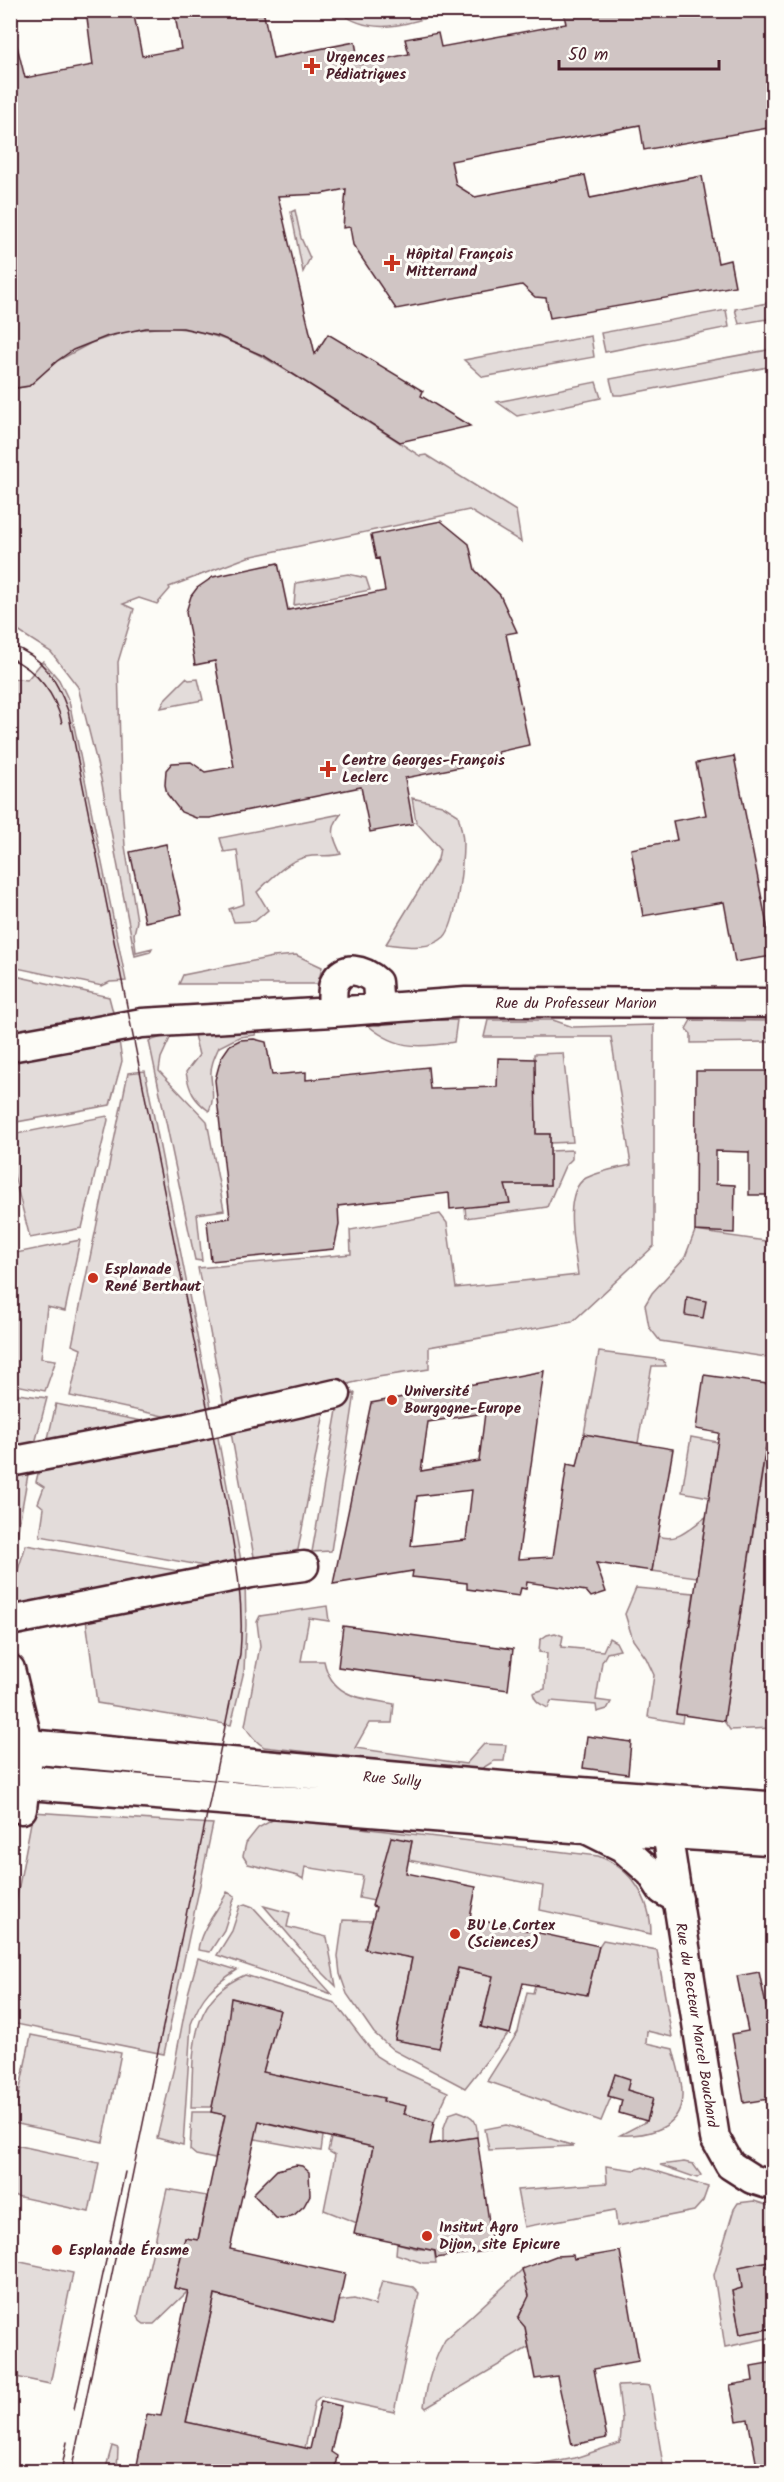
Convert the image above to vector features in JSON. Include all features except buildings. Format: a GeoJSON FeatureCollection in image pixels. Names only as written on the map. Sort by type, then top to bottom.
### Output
{"type":"FeatureCollection","features":[{"type":"Feature","properties":{"kind":"main road","name":"Rue Sully"},"geometry":{"type":"LineString","coordinates":[[20,1746],[644,1800],[774,1809]]}},
{"type":"Feature","properties":{"kind":"main road"},"geometry":{"type":"LineString","coordinates":[[20,1791],[774,1838]]}},
{"type":"Feature","properties":{"kind":"street"},"geometry":{"type":"LineString","coordinates":[[333,1012],[333,985],[340,974],[353,969],[367,973],[377,982],[379,1010]]}},
{"type":"Feature","properties":{"kind":"street","name":"Rue du Professeur Marion"},"geometry":{"type":"LineString","coordinates":[[10,1047],[116,1026],[379,1010],[466,1002],[774,1003]]}},
{"type":"Feature","properties":{"kind":"street"},"geometry":{"type":"LineString","coordinates":[[10,1462],[187,1428],[336,1394]]}},
{"type":"Feature","properties":{"kind":"street"},"geometry":{"type":"LineString","coordinates":[[10,1621],[251,1573],[304,1566]]}},
{"type":"Feature","properties":{"kind":"street"},"geometry":{"type":"LineString","coordinates":[[10,1669],[20,1746],[20,1791]]}},
{"type":"Feature","properties":{"kind":"street"},"geometry":{"type":"LineString","coordinates":[[644,1800],[667,1832]]}},
{"type":"Feature","properties":{"kind":"street"},"geometry":{"type":"LineString","coordinates":[[579,1826],[622,1846],[644,1866],[662,1890],[677,1891],[684,1855],[694,1845],[712,1835]]}},
{"type":"Feature","properties":{"kind":"street","name":"Rue du Recteur Marcel Bouchard"},"geometry":{"type":"LineString","coordinates":[[667,1832],[715,2138],[730,2165],[752,2179],[774,2186]]}},
{"type":"Feature","properties":{"kind":"shaded area"},"geometry":{"type":"Polygon","coordinates":[[[338,11],[452,11],[394,26],[380,26],[366,25],[352,20],[338,11]]]}},
{"type":"Feature","properties":{"kind":"shaded area"},"geometry":{"type":"Polygon","coordinates":[[[295,210],[301,238],[310,258],[303,272],[291,212],[295,210]]]}},
{"type":"Feature","properties":{"kind":"shaded area"},"geometry":{"type":"Polygon","coordinates":[[[773,302],[773,318],[739,324],[735,309],[773,302]]]}},
{"type":"Feature","properties":{"kind":"shaded area"},"geometry":{"type":"Polygon","coordinates":[[[726,310],[729,327],[605,352],[601,333],[726,310]]]}},
{"type":"Feature","properties":{"kind":"shaded area"},"geometry":{"type":"Polygon","coordinates":[[[165,327],[188,330],[230,342],[289,372],[420,456],[426,455],[516,511],[521,542],[469,510],[248,557],[169,587],[170,589],[157,604],[139,598],[123,604],[134,609],[118,662],[121,789],[125,846],[137,921],[134,934],[136,952],[152,948],[150,952],[135,956],[101,779],[78,687],[51,652],[18,631],[11,630],[11,389],[29,386],[57,361],[91,343],[127,331],[165,327]]]}},
{"type":"Feature","properties":{"kind":"shaded area"},"geometry":{"type":"Polygon","coordinates":[[[591,336],[594,357],[483,377],[464,360],[591,336]]]}},
{"type":"Feature","properties":{"kind":"shaded area"},"geometry":{"type":"Polygon","coordinates":[[[773,349],[773,366],[622,395],[614,395],[610,379],[773,349]]]}},
{"type":"Feature","properties":{"kind":"shaded area"},"geometry":{"type":"Polygon","coordinates":[[[596,382],[601,398],[517,416],[497,402],[596,382]]]}},
{"type":"Feature","properties":{"kind":"shaded area"},"geometry":{"type":"Polygon","coordinates":[[[348,574],[366,578],[370,590],[294,605],[296,583],[348,574]]]}},
{"type":"Feature","properties":{"kind":"shaded area"},"geometry":{"type":"Polygon","coordinates":[[[43,661],[59,680],[69,701],[126,981],[110,982],[102,986],[12,967],[10,833],[17,829],[18,809],[10,781],[11,678],[27,680],[43,661]]]}},
{"type":"Feature","properties":{"kind":"shaded area"},"geometry":{"type":"Polygon","coordinates":[[[186,678],[198,679],[203,700],[161,708],[166,698],[186,678]]]}},
{"type":"Feature","properties":{"kind":"shaded area"},"geometry":{"type":"Polygon","coordinates":[[[412,798],[442,805],[458,815],[463,843],[458,892],[449,930],[438,941],[424,946],[386,944],[438,859],[440,848],[416,822],[412,798]]]}},
{"type":"Feature","properties":{"kind":"shaded area"},"geometry":{"type":"Polygon","coordinates":[[[341,814],[335,824],[334,834],[341,854],[312,856],[289,864],[257,892],[268,910],[255,921],[234,922],[229,909],[244,904],[237,850],[224,852],[220,838],[341,814]]]}},
{"type":"Feature","properties":{"kind":"shaded area"},"geometry":{"type":"Polygon","coordinates":[[[296,955],[322,967],[318,984],[179,984],[183,975],[273,957],[296,955]]]}},
{"type":"Feature","properties":{"kind":"shaded area"},"geometry":{"type":"Polygon","coordinates":[[[11,975],[109,997],[114,1016],[11,1037],[11,975]]]}},
{"type":"Feature","properties":{"kind":"shaded area"},"geometry":{"type":"Polygon","coordinates":[[[457,1020],[454,1042],[428,1046],[395,1042],[363,1021],[457,1020]]]}},
{"type":"Feature","properties":{"kind":"shaded area"},"geometry":{"type":"Polygon","coordinates":[[[488,1020],[553,1020],[573,1027],[654,1025],[654,1246],[572,1322],[429,1347],[429,1369],[378,1377],[225,1412],[198,1268],[351,1254],[350,1230],[440,1214],[447,1223],[456,1288],[578,1275],[571,1223],[574,1196],[578,1185],[597,1173],[631,1165],[611,1037],[484,1037],[488,1020]]]}},
{"type":"Feature","properties":{"kind":"shaded area"},"geometry":{"type":"Polygon","coordinates":[[[691,1020],[773,1021],[773,1042],[691,1043],[691,1034],[686,1029],[691,1020]]]}},
{"type":"Feature","properties":{"kind":"shaded area"},"geometry":{"type":"Polygon","coordinates":[[[259,1022],[255,1035],[239,1037],[219,1047],[211,1069],[213,1098],[209,1111],[193,1094],[187,1079],[186,1072],[199,1055],[192,1027],[259,1022]]]}},
{"type":"Feature","properties":{"kind":"shaded area"},"geometry":{"type":"Polygon","coordinates":[[[118,1034],[122,1061],[110,1105],[11,1123],[11,1055],[118,1034]]]}},
{"type":"Feature","properties":{"kind":"shaded area"},"geometry":{"type":"Polygon","coordinates":[[[172,1034],[161,1058],[159,1071],[207,1121],[224,1210],[197,1214],[202,1261],[195,1260],[149,1041],[172,1034]]]}},
{"type":"Feature","properties":{"kind":"shaded area"},"geometry":{"type":"Polygon","coordinates":[[[563,1053],[573,1142],[550,1143],[550,1134],[536,1134],[534,1054],[563,1053]]]}},
{"type":"Feature","properties":{"kind":"shaded area"},"geometry":{"type":"Polygon","coordinates":[[[145,1071],[212,1412],[182,1420],[70,1396],[81,1349],[72,1345],[128,1073],[145,1071]]]}},
{"type":"Feature","properties":{"kind":"shaded area"},"geometry":{"type":"Polygon","coordinates":[[[107,1116],[108,1120],[82,1228],[30,1238],[11,1164],[11,1135],[107,1116]]]}},
{"type":"Feature","properties":{"kind":"shaded area"},"geometry":{"type":"Polygon","coordinates":[[[572,1150],[572,1159],[565,1166],[547,1207],[466,1218],[465,1207],[505,1185],[550,1185],[550,1151],[572,1150]]]}},
{"type":"Feature","properties":{"kind":"shaded area"},"geometry":{"type":"Polygon","coordinates":[[[695,1231],[773,1242],[773,1358],[660,1341],[649,1327],[645,1305],[652,1293],[685,1257],[695,1231]]]}},
{"type":"Feature","properties":{"kind":"shaded area"},"geometry":{"type":"Polygon","coordinates":[[[80,1240],[65,1311],[47,1307],[41,1358],[56,1360],[45,1391],[11,1384],[11,1254],[80,1240]]]}},
{"type":"Feature","properties":{"kind":"shaded area"},"geometry":{"type":"Polygon","coordinates":[[[599,1352],[663,1360],[666,1366],[652,1366],[638,1443],[584,1434],[599,1352]]]}},
{"type":"Feature","properties":{"kind":"shaded area"},"geometry":{"type":"Polygon","coordinates":[[[10,1393],[47,1398],[33,1451],[11,1455],[10,1393]]]}},
{"type":"Feature","properties":{"kind":"shaded area"},"geometry":{"type":"Polygon","coordinates":[[[355,1393],[331,1551],[312,1552],[339,1399],[355,1393]]]}},
{"type":"Feature","properties":{"kind":"shaded area"},"geometry":{"type":"Polygon","coordinates":[[[327,1397],[298,1550],[255,1562],[229,1422],[327,1397]]]}},
{"type":"Feature","properties":{"kind":"shaded area"},"geometry":{"type":"Polygon","coordinates":[[[56,1404],[162,1425],[46,1447],[56,1404]]]}},
{"type":"Feature","properties":{"kind":"shaded area"},"geometry":{"type":"Polygon","coordinates":[[[216,1427],[242,1566],[221,1569],[40,1536],[44,1508],[38,1503],[44,1487],[36,1482],[41,1461],[216,1427]]]}},
{"type":"Feature","properties":{"kind":"shaded area"},"geometry":{"type":"Polygon","coordinates":[[[691,1437],[718,1442],[709,1497],[682,1492],[691,1437]]]}},
{"type":"Feature","properties":{"kind":"shaded area"},"geometry":{"type":"Polygon","coordinates":[[[766,1449],[774,1450],[773,1728],[730,1730],[724,1721],[766,1449]]]}},
{"type":"Feature","properties":{"kind":"shaded area"},"geometry":{"type":"Polygon","coordinates":[[[30,1463],[17,1536],[11,1534],[10,1467],[30,1463]]]}},
{"type":"Feature","properties":{"kind":"shaded area"},"geometry":{"type":"Polygon","coordinates":[[[706,1517],[697,1577],[652,1571],[658,1536],[672,1538],[678,1536],[706,1517]]]}},
{"type":"Feature","properties":{"kind":"shaded area"},"geometry":{"type":"Polygon","coordinates":[[[26,1545],[190,1573],[17,1612],[12,1588],[26,1545]]]}},
{"type":"Feature","properties":{"kind":"shaded area"},"geometry":{"type":"Polygon","coordinates":[[[245,1581],[244,1671],[231,1725],[97,1703],[86,1619],[245,1581]]]}},
{"type":"Feature","properties":{"kind":"shaded area"},"geometry":{"type":"Polygon","coordinates":[[[636,1588],[694,1593],[676,1713],[683,1715],[682,1723],[648,1717],[654,1675],[646,1658],[633,1640],[625,1614],[636,1588]]]}},
{"type":"Feature","properties":{"kind":"shaded area"},"geometry":{"type":"Polygon","coordinates":[[[327,1606],[329,1621],[309,1618],[301,1661],[324,1661],[328,1674],[341,1690],[360,1698],[394,1704],[392,1723],[369,1723],[355,1748],[466,1764],[484,1744],[506,1745],[504,1761],[494,1761],[478,1771],[264,1747],[258,1742],[245,1726],[260,1646],[257,1622],[260,1616],[327,1606]]]}},
{"type":"Feature","properties":{"kind":"shaded area"},"geometry":{"type":"Polygon","coordinates":[[[555,1633],[563,1636],[561,1647],[603,1651],[609,1638],[616,1642],[620,1650],[607,1653],[602,1662],[596,1700],[611,1702],[607,1709],[597,1712],[596,1705],[551,1701],[548,1708],[535,1699],[533,1693],[545,1689],[547,1653],[539,1652],[540,1640],[555,1633]]]}},
{"type":"Feature","properties":{"kind":"shaded area"},"geometry":{"type":"Polygon","coordinates":[[[33,1812],[213,1824],[164,2054],[11,2023],[11,1928],[33,1812]]]}},
{"type":"Feature","properties":{"kind":"shaded area"},"geometry":{"type":"Polygon","coordinates":[[[276,1818],[598,1856],[620,1868],[637,1886],[647,1908],[651,1934],[540,1910],[543,1886],[408,1860],[412,1841],[392,1837],[374,1901],[359,1898],[363,1876],[305,1867],[303,1879],[248,1864],[243,1856],[246,1843],[258,1828],[276,1818]]]}},
{"type":"Feature","properties":{"kind":"shaded area"},"geometry":{"type":"Polygon","coordinates":[[[227,1892],[235,1896],[224,1930],[210,1952],[198,1950],[206,1927],[227,1892]]]}},
{"type":"Feature","properties":{"kind":"shaded area"},"geometry":{"type":"Polygon","coordinates":[[[245,1904],[253,1907],[332,1994],[217,1955],[232,1931],[240,1906],[245,1904]]]}},
{"type":"Feature","properties":{"kind":"shaded area"},"geometry":{"type":"Polygon","coordinates":[[[264,1906],[290,1913],[287,1927],[327,1937],[336,1986],[312,1962],[264,1906]]]}},
{"type":"Feature","properties":{"kind":"shaded area"},"geometry":{"type":"Polygon","coordinates":[[[343,1920],[372,1921],[365,1949],[412,1958],[395,2040],[439,2048],[458,1968],[506,1979],[489,1992],[481,2027],[508,2034],[465,2088],[393,2050],[374,2033],[347,1994],[340,1974],[338,1956],[343,1920]]]}},
{"type":"Feature","properties":{"kind":"shaded area"},"geometry":{"type":"Polygon","coordinates":[[[603,1940],[657,1950],[672,2037],[647,2031],[646,2043],[673,2049],[680,2076],[682,2097],[678,2113],[672,2120],[665,2126],[648,2133],[620,2135],[647,2121],[653,2099],[627,2090],[615,2075],[608,2095],[611,2097],[601,2121],[487,2081],[518,2032],[527,1992],[533,1993],[535,1985],[587,1995],[599,1946],[603,1940]]]}},
{"type":"Feature","properties":{"kind":"shaded area"},"geometry":{"type":"Polygon","coordinates":[[[198,1958],[237,1970],[209,1992],[199,2006],[191,2024],[183,2145],[157,2138],[198,1958]]]}},
{"type":"Feature","properties":{"kind":"shaded area"},"geometry":{"type":"Polygon","coordinates":[[[245,1975],[335,2003],[376,2056],[397,2069],[448,2092],[434,2122],[404,2114],[405,2106],[395,2104],[393,2112],[381,2109],[383,2098],[263,2072],[280,2010],[232,1998],[225,2048],[212,2107],[191,2107],[194,2048],[203,2013],[226,1985],[245,1975]]]}},
{"type":"Feature","properties":{"kind":"shaded area"},"geometry":{"type":"Polygon","coordinates":[[[31,2035],[121,2053],[103,2142],[13,2123],[31,2035]]]}},
{"type":"Feature","properties":{"kind":"shaded area"},"geometry":{"type":"Polygon","coordinates":[[[458,2111],[474,2120],[477,2137],[443,2142],[443,2130],[449,2114],[458,2111]]]}},
{"type":"Feature","properties":{"kind":"shaded area"},"geometry":{"type":"Polygon","coordinates":[[[192,2112],[225,2115],[215,2159],[196,2155],[190,2150],[192,2112]]]}},
{"type":"Feature","properties":{"kind":"shaded area"},"geometry":{"type":"Polygon","coordinates":[[[253,2120],[323,2136],[321,2151],[250,2138],[253,2120]]]}},
{"type":"Feature","properties":{"kind":"shaded area"},"geometry":{"type":"Polygon","coordinates":[[[506,2125],[574,2146],[489,2150],[485,2129],[506,2125]]]}},
{"type":"Feature","properties":{"kind":"shaded area"},"geometry":{"type":"Polygon","coordinates":[[[331,2138],[373,2147],[357,2223],[324,2210],[335,2155],[328,2151],[331,2138]]]}},
{"type":"Feature","properties":{"kind":"shaded area"},"geometry":{"type":"Polygon","coordinates":[[[11,2144],[99,2163],[89,2212],[11,2195],[11,2144]]]}},
{"type":"Feature","properties":{"kind":"shaded area"},"geometry":{"type":"Polygon","coordinates":[[[684,2162],[693,2164],[701,2175],[697,2178],[660,2165],[684,2162]]]}},
{"type":"Feature","properties":{"kind":"shaded area"},"geometry":{"type":"Polygon","coordinates":[[[606,2166],[635,2170],[643,2167],[708,2187],[703,2201],[694,2211],[617,2226],[615,2210],[524,2227],[517,2190],[607,2183],[606,2166]]]}},
{"type":"Feature","properties":{"kind":"shaded area"},"geometry":{"type":"Polygon","coordinates":[[[167,2189],[207,2196],[198,2240],[185,2238],[174,2287],[188,2291],[154,2324],[144,2324],[138,2316],[167,2189]]]}},
{"type":"Feature","properties":{"kind":"shaded area"},"geometry":{"type":"Polygon","coordinates":[[[754,2201],[773,2207],[773,2260],[739,2267],[742,2288],[732,2291],[740,2334],[773,2328],[772,2336],[725,2347],[714,2275],[734,2209],[738,2203],[754,2201]]]}},
{"type":"Feature","properties":{"kind":"shaded area"},"geometry":{"type":"Polygon","coordinates":[[[397,2243],[418,2249],[434,2249],[436,2263],[423,2263],[396,2254],[397,2243]]]}},
{"type":"Feature","properties":{"kind":"shaded area"},"geometry":{"type":"Polygon","coordinates":[[[11,2260],[73,2273],[50,2384],[11,2376],[11,2260]]]}},
{"type":"Feature","properties":{"kind":"shaded area"},"geometry":{"type":"Polygon","coordinates":[[[523,2269],[531,2304],[525,2304],[518,2319],[520,2322],[524,2321],[529,2347],[426,2408],[424,2406],[429,2381],[445,2340],[523,2269]]]}},
{"type":"Feature","properties":{"kind":"shaded area"},"geometry":{"type":"Polygon","coordinates":[[[382,2281],[413,2287],[419,2293],[394,2412],[321,2396],[315,2401],[305,2448],[186,2422],[215,2295],[333,2324],[339,2301],[354,2299],[375,2305],[382,2281]]]}},
{"type":"Feature","properties":{"kind":"shaded area"},"geometry":{"type":"Polygon","coordinates":[[[618,2386],[650,2386],[664,2471],[509,2471],[575,2458],[620,2443],[622,2419],[618,2386]]]}},
{"type":"Feature","properties":{"kind":"shaded area"},"geometry":{"type":"Polygon","coordinates":[[[112,2446],[118,2448],[117,2471],[105,2471],[112,2446]]]}},
{"type":"Feature","properties":{"kind":"tram line"},"geometry":{"type":"LineString","coordinates":[[10,645],[31,656],[47,670],[54,679],[68,711],[225,1496],[238,1574],[241,1614],[240,1654],[71,2472]]}},
{"type":"Feature","properties":{"kind":"tram line"},"geometry":{"type":"LineString","coordinates":[[10,658],[29,669],[44,684],[55,703],[62,723]]}},
{"type":"Feature","properties":{"kind":"tram line"},"geometry":{"type":"LineString","coordinates":[[74,2409],[125,2172]]}},
{"type":"Feature","properties":{"kind":"tram line"},"geometry":{"type":"LineString","coordinates":[[61,2472],[67,2442]]}},
{"type":"Feature","properties":{"kind":"place","name":"Urgences Pédiatriques"},"geometry":{"type":"Point","coordinates":[312,66]}},
{"type":"Feature","properties":{"kind":"place","name":"Hôpital François Mitterrand"},"geometry":{"type":"Point","coordinates":[392,263]}},
{"type":"Feature","properties":{"kind":"place","name":"Centre Georges-François Leclerc"},"geometry":{"type":"Point","coordinates":[328,769]}},
{"type":"Feature","properties":{"kind":"place","name":"Esplanade René Berthaut"},"geometry":{"type":"Point","coordinates":[93,1278]}},
{"type":"Feature","properties":{"kind":"place","name":"Université Bourgogne-Europe"},"geometry":{"type":"Point","coordinates":[392,1400]}},
{"type":"Feature","properties":{"kind":"place","name":"BU Le Cortex (Sciences)"},"geometry":{"type":"Point","coordinates":[455,1934]}},
{"type":"Feature","properties":{"kind":"place","name":"Insitut Agro Dijon, site Epicure"},"geometry":{"type":"Point","coordinates":[427,2236]}},
{"type":"Feature","properties":{"kind":"place","name":"Esplanade Érasme"},"geometry":{"type":"Point","coordinates":[57,2250]}}]}
